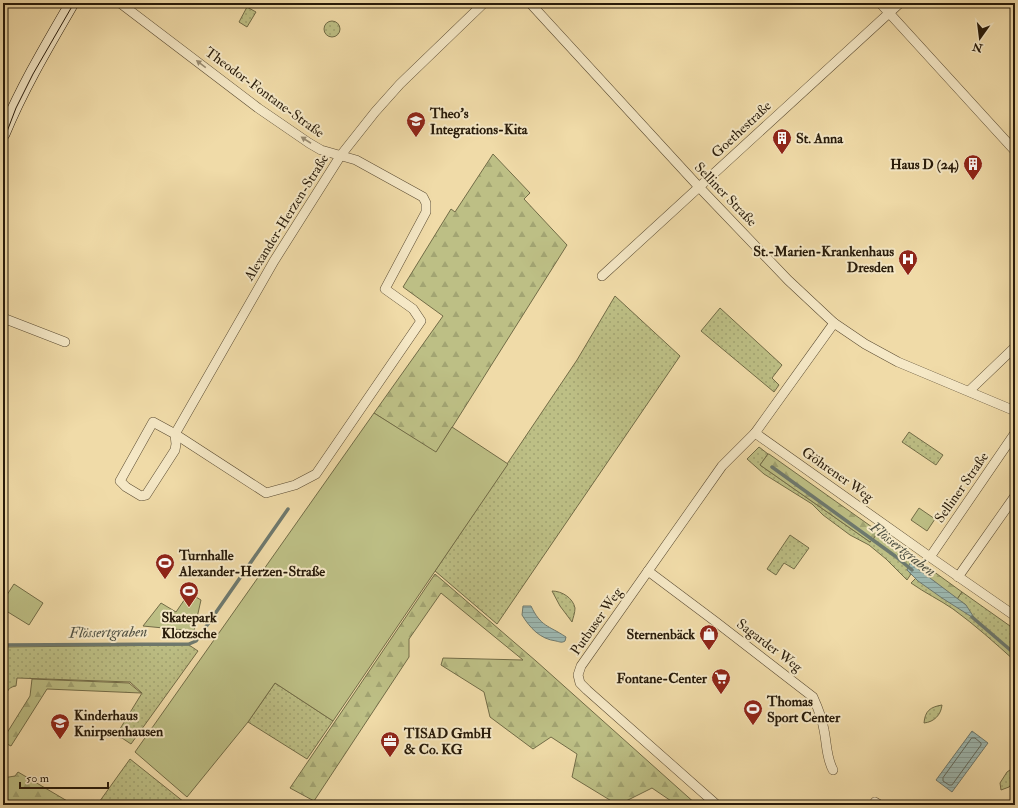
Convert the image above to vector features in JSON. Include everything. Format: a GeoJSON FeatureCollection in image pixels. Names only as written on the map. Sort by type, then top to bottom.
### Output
{"type":"FeatureCollection","features":[{"type":"Feature","properties":{"kind":"main road"},"geometry":{"type":"LineString","coordinates":[[3,134],[12,111],[31,72],[72,3]]}},
{"type":"Feature","properties":{"kind":"street","name":"Theodor-Fontane-Straße"},"geometry":{"type":"LineString","coordinates":[[120,3],[258,108],[321,150],[356,160],[420,195],[426,203],[426,212],[385,289],[413,309],[421,321],[316,474]]}},
{"type":"Feature","properties":{"kind":"street","name":"Alexander-Herzen-Straße"},"geometry":{"type":"LineString","coordinates":[[316,474],[295,484],[266,493],[175,434],[153,422],[120,481],[126,487],[141,496],[146,495],[175,450],[175,434],[274,261],[341,155],[375,112],[400,84],[484,3]]}},
{"type":"Feature","properties":{"kind":"street","name":"Selliner Straße"},"geometry":{"type":"LineString","coordinates":[[530,3],[699,187],[788,280],[834,323],[864,344],[898,362],[970,391],[1015,412]]}},
{"type":"Feature","properties":{"kind":"street"},"geometry":{"type":"LineString","coordinates":[[880,3],[1015,151]]}},
{"type":"Feature","properties":{"kind":"street","name":"Goethestraße"},"geometry":{"type":"LineString","coordinates":[[602,276],[900,3]]}},
{"type":"Feature","properties":{"kind":"street"},"geometry":{"type":"LineString","coordinates":[[3,318],[65,342]]}},
{"type":"Feature","properties":{"kind":"street"},"geometry":{"type":"LineString","coordinates":[[755,432],[834,323]]}},
{"type":"Feature","properties":{"kind":"street"},"geometry":{"type":"LineString","coordinates":[[970,391],[1015,347]]}},
{"type":"Feature","properties":{"kind":"street","name":"Göhrener Weg"},"geometry":{"type":"LineString","coordinates":[[755,432],[1015,616]]}},
{"type":"Feature","properties":{"kind":"street","name":"Putbuser Weg"},"geometry":{"type":"LineString","coordinates":[[718,805],[587,690],[580,683],[578,675],[581,666],[722,466],[755,432]]}},
{"type":"Feature","properties":{"kind":"street","name":"Selliner Straße"},"geometry":{"type":"LineString","coordinates":[[930,557],[1015,433]]}},
{"type":"Feature","properties":{"kind":"street"},"geometry":{"type":"LineString","coordinates":[[958,577],[1015,496]]}},
{"type":"Feature","properties":{"kind":"street","name":"Sagarder Weg"},"geometry":{"type":"LineString","coordinates":[[648,571],[813,697],[819,711],[824,730],[828,761],[833,770]]}},
{"type":"Feature","properties":{"kind":"street"},"geometry":{"type":"LineString","coordinates":[[873,805],[875,802],[880,805]]}},
{"type":"Feature","properties":{"kind":"green space"},"geometry":{"type":"Polygon","coordinates":[[[247,7],[256,12],[247,27],[239,22],[247,7]]]}},
{"type":"Feature","properties":{"kind":"green space"},"geometry":{"type":"Polygon","coordinates":[[[332,21],[339,26],[340,29],[335,36],[332,37],[325,32],[324,29],[329,22],[332,21]]]}},
{"type":"Feature","properties":{"kind":"green space"},"geometry":{"type":"Polygon","coordinates":[[[493,154],[530,193],[524,199],[567,245],[436,453],[374,413],[443,316],[403,287],[451,209],[455,212],[493,154]]]}},
{"type":"Feature","properties":{"kind":"green space"},"geometry":{"type":"Polygon","coordinates":[[[615,296],[680,356],[497,624],[435,571],[577,360],[615,296]]]}},
{"type":"Feature","properties":{"kind":"green space"},"geometry":{"type":"Polygon","coordinates":[[[720,308],[782,365],[772,378],[779,385],[774,392],[701,331],[720,308]]]}},
{"type":"Feature","properties":{"kind":"green space"},"geometry":{"type":"Polygon","coordinates":[[[374,413],[436,452],[452,427],[508,464],[333,721],[275,683],[248,722],[187,797],[135,752],[374,413]]]}},
{"type":"Feature","properties":{"kind":"green space"},"geometry":{"type":"Polygon","coordinates":[[[909,432],[943,455],[936,465],[902,442],[909,432]]]}},
{"type":"Feature","properties":{"kind":"green space"},"geometry":{"type":"Polygon","coordinates":[[[759,447],[768,454],[760,465],[870,542],[879,532],[922,563],[917,569],[910,564],[907,570],[911,574],[907,580],[886,559],[869,545],[850,535],[823,515],[812,504],[764,474],[747,459],[759,447]]]}},
{"type":"Feature","properties":{"kind":"green space"},"geometry":{"type":"Polygon","coordinates":[[[768,454],[879,532],[870,542],[760,465],[768,454]]]}},
{"type":"Feature","properties":{"kind":"green space"},"geometry":{"type":"Polygon","coordinates":[[[919,508],[935,519],[927,531],[911,520],[919,508]]]}},
{"type":"Feature","properties":{"kind":"green space"},"geometry":{"type":"Polygon","coordinates":[[[790,535],[809,548],[794,569],[784,563],[776,575],[767,569],[790,535]]]}},
{"type":"Feature","properties":{"kind":"green space"},"geometry":{"type":"Polygon","coordinates":[[[926,566],[962,592],[957,599],[921,572],[926,566]]]}},
{"type":"Feature","properties":{"kind":"green space"},"geometry":{"type":"Polygon","coordinates":[[[435,574],[536,661],[697,805],[677,805],[652,788],[618,805],[572,777],[577,754],[551,737],[533,749],[490,717],[484,692],[441,665],[443,658],[523,660],[441,593],[409,639],[409,657],[314,801],[290,788],[435,574]]]}},
{"type":"Feature","properties":{"kind":"green space"},"geometry":{"type":"Polygon","coordinates":[[[916,578],[966,605],[957,599],[962,592],[1010,626],[1015,631],[1015,661],[961,615],[911,583],[916,578]]]}},
{"type":"Feature","properties":{"kind":"green space"},"geometry":{"type":"Polygon","coordinates":[[[14,584],[43,603],[29,625],[3,609],[3,601],[14,584]]]}},
{"type":"Feature","properties":{"kind":"green space"},"geometry":{"type":"Polygon","coordinates":[[[552,591],[563,594],[574,604],[575,608],[572,622],[560,606],[552,591]]]}},
{"type":"Feature","properties":{"kind":"green space","name":"Skatepark Klotzsche"},"geometry":{"type":"Polygon","coordinates":[[[189,593],[201,600],[194,631],[143,626],[161,603],[176,612],[189,593]]]}},
{"type":"Feature","properties":{"kind":"green space"},"geometry":{"type":"Polygon","coordinates":[[[189,645],[198,651],[131,744],[122,738],[115,737],[142,693],[130,682],[17,678],[16,686],[12,687],[3,697],[3,647],[189,645]]]}},
{"type":"Feature","properties":{"kind":"green space"},"geometry":{"type":"Polygon","coordinates":[[[32,679],[129,683],[141,693],[47,689],[11,746],[5,743],[5,736],[30,696],[32,679]]]}},
{"type":"Feature","properties":{"kind":"green space"},"geometry":{"type":"Polygon","coordinates":[[[275,683],[333,721],[307,759],[248,722],[275,683]]]}},
{"type":"Feature","properties":{"kind":"green space"},"geometry":{"type":"Polygon","coordinates":[[[942,705],[940,712],[936,717],[931,721],[924,723],[926,715],[931,708],[942,705]]]}},
{"type":"Feature","properties":{"kind":"green space"},"geometry":{"type":"Polygon","coordinates":[[[130,759],[184,802],[182,805],[97,805],[130,759]]]}},
{"type":"Feature","properties":{"kind":"green space"},"geometry":{"type":"Polygon","coordinates":[[[1010,770],[1015,772],[1014,782],[1009,787],[1001,790],[1000,783],[1010,770]]]}},
{"type":"Feature","properties":{"kind":"green space"},"geometry":{"type":"Polygon","coordinates":[[[18,772],[74,805],[3,805],[3,791],[5,790],[3,778],[15,776],[18,772]]]}},
{"type":"Feature","properties":{"kind":"water"},"geometry":{"type":"Polygon","coordinates":[[[910,563],[966,605],[975,619],[918,581],[907,570],[910,563]]]}},
{"type":"Feature","properties":{"kind":"water"},"geometry":{"type":"Polygon","coordinates":[[[523,606],[531,606],[542,622],[566,637],[565,641],[561,642],[550,640],[536,632],[522,615],[523,606]]]}},
{"type":"Feature","properties":{"kind":"water"},"geometry":{"type":"Polygon","coordinates":[[[972,731],[988,743],[952,792],[936,780],[972,731]]]}},
{"type":"Feature","properties":{"kind":"waterway","name":"Flössertgraben"},"geometry":{"type":"LineString","coordinates":[[772,467],[895,556],[912,570]]}},
{"type":"Feature","properties":{"kind":"waterway","name":"Flössertgraben"},"geometry":{"type":"LineString","coordinates":[[3,645],[189,644],[196,641],[288,509]]}},
{"type":"Feature","properties":{"kind":"waterway","name":"Flössertgraben"},"geometry":{"type":"LineString","coordinates":[[972,617],[1015,654]]}},
{"type":"Feature","properties":{"kind":"tram line"},"geometry":{"type":"LineString","coordinates":[[3,142],[16,108],[33,74],[74,3]]}},
{"type":"Feature","properties":{"kind":"place","name":"Theo's Integrations-Kita"},"geometry":{"type":"Point","coordinates":[416,138]}},
{"type":"Feature","properties":{"kind":"place","name":"St. Anna"},"geometry":{"type":"Point","coordinates":[782,155]}},
{"type":"Feature","properties":{"kind":"place","name":"Haus D (24)"},"geometry":{"type":"Point","coordinates":[973,181]}},
{"type":"Feature","properties":{"kind":"place","name":"St.-Marien-Krankenhaus Dresden"},"geometry":{"type":"Point","coordinates":[908,276]}},
{"type":"Feature","properties":{"kind":"place","name":"Turnhalle Alexander-Herzen-Straße"},"geometry":{"type":"Point","coordinates":[165,580]}},
{"type":"Feature","properties":{"kind":"place","name":"Skatepark Klotzsche"},"geometry":{"type":"Point","coordinates":[189,608]}},
{"type":"Feature","properties":{"kind":"place","name":"Sternenbäck"},"geometry":{"type":"Point","coordinates":[709,651]}},
{"type":"Feature","properties":{"kind":"place","name":"Fontane-Center"},"geometry":{"type":"Point","coordinates":[721,695]}},
{"type":"Feature","properties":{"kind":"place","name":"Thomas Sport Center"},"geometry":{"type":"Point","coordinates":[753,726]}},
{"type":"Feature","properties":{"kind":"place","name":"Kinderhaus Knirpsenhausen"},"geometry":{"type":"Point","coordinates":[60,740]}},
{"type":"Feature","properties":{"kind":"place","name":"TISAD GmbH & Co. KG"},"geometry":{"type":"Point","coordinates":[390,758]}}]}
